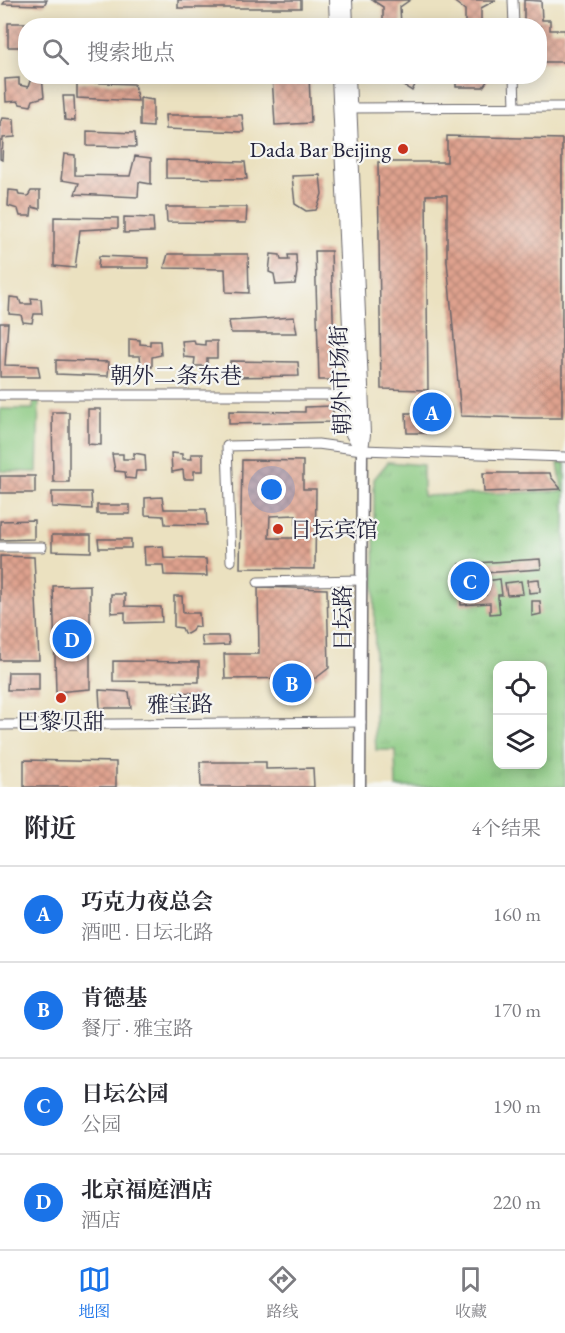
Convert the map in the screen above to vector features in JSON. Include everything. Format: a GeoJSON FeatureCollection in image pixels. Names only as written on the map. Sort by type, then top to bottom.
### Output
{"type":"FeatureCollection","features":[{"type":"Feature","properties":{"kind":"main road"},"geometry":{"type":"LineString","coordinates":[[335,0],[336,18]]}},
{"type":"Feature","properties":{"kind":"main road"},"geometry":{"type":"LineString","coordinates":[[346,0],[347,18]]}},
{"type":"Feature","properties":{"kind":"main road","name":"朝外市场街"},"geometry":{"type":"LineString","coordinates":[[340,84],[345,108],[364,434],[362,450]]}},
{"type":"Feature","properties":{"kind":"main road","name":"朝外市场街"},"geometry":{"type":"LineString","coordinates":[[348,84],[345,108],[352,434],[362,450]]}},
{"type":"Feature","properties":{"kind":"street"},"geometry":{"type":"LineString","coordinates":[[513,0],[514,18]]}},
{"type":"Feature","properties":{"kind":"street"},"geometry":{"type":"LineString","coordinates":[[514,84],[515,107]]}},
{"type":"Feature","properties":{"kind":"street"},"geometry":{"type":"LineString","coordinates":[[345,108],[565,107]]}},
{"type":"Feature","properties":{"kind":"street","name":"朝外二条东巷"},"geometry":{"type":"LineString","coordinates":[[0,395],[352,395]]}},
{"type":"Feature","properties":{"kind":"street"},"geometry":{"type":"LineString","coordinates":[[231,561],[227,446],[318,444],[362,450],[565,457]]}},
{"type":"Feature","properties":{"kind":"street","name":"日坛路"},"geometry":{"type":"LineString","coordinates":[[360,787],[362,450]]}},
{"type":"Feature","properties":{"kind":"street"},"geometry":{"type":"LineString","coordinates":[[0,547],[42,547]]}},
{"type":"Feature","properties":{"kind":"street"},"geometry":{"type":"LineString","coordinates":[[258,582],[362,580]]}},
{"type":"Feature","properties":{"kind":"street","name":"雅宝路"},"geometry":{"type":"LineString","coordinates":[[0,725],[361,722]]}},
{"type":"Feature","properties":{"kind":"green space"},"geometry":{"type":"Polygon","coordinates":[[[34,401],[39,401],[37,472],[0,471],[0,409],[33,409],[34,401]]]}},
{"type":"Feature","properties":{"kind":"green space"},"geometry":{"type":"Polygon","coordinates":[[[388,462],[423,465],[423,496],[562,491],[558,463],[565,463],[565,787],[396,787],[395,750],[376,750],[374,479],[388,462]]]}},
{"type":"Feature","properties":{"kind":"building"},"geometry":{"type":"Polygon","coordinates":[[[6,0],[47,0],[44,5],[3,4],[6,0]]]}},
{"type":"Feature","properties":{"kind":"building"},"geometry":{"type":"Polygon","coordinates":[[[178,0],[301,0],[301,8],[178,8],[178,0]]]}},
{"type":"Feature","properties":{"kind":"building"},"geometry":{"type":"Polygon","coordinates":[[[372,0],[410,0],[400,7],[401,18],[383,18],[383,7],[372,0]]]}},
{"type":"Feature","properties":{"kind":"building"},"geometry":{"type":"Polygon","coordinates":[[[452,0],[496,0],[481,8],[481,18],[465,18],[465,10],[452,0]]]}},
{"type":"Feature","properties":{"kind":"building"},"geometry":{"type":"Polygon","coordinates":[[[524,0],[541,1],[542,18],[524,18],[524,0]]]}},
{"type":"Feature","properties":{"kind":"building"},"geometry":{"type":"Polygon","coordinates":[[[547,20],[550,20],[550,30],[565,30],[565,62],[547,62],[547,20]]]}},
{"type":"Feature","properties":{"kind":"building"},"geometry":{"type":"Polygon","coordinates":[[[8,23],[18,23],[18,47],[8,47],[8,23]]]}},
{"type":"Feature","properties":{"kind":"building"},"geometry":{"type":"Polygon","coordinates":[[[18,78],[19,85],[28,87],[29,84],[43,84],[44,97],[33,100],[31,106],[20,104],[18,101],[6,102],[5,79],[18,78]]]}},
{"type":"Feature","properties":{"kind":"building"},"geometry":{"type":"Polygon","coordinates":[[[77,84],[134,84],[138,101],[77,98],[77,84]]]}},
{"type":"Feature","properties":{"kind":"building"},"geometry":{"type":"Polygon","coordinates":[[[272,84],[309,84],[311,123],[275,125],[272,84]]]}},
{"type":"Feature","properties":{"kind":"building"},"geometry":{"type":"Polygon","coordinates":[[[401,84],[416,84],[412,91],[401,84]]]}},
{"type":"Feature","properties":{"kind":"building"},"geometry":{"type":"Polygon","coordinates":[[[456,84],[485,84],[483,87],[456,87],[456,84]]]}},
{"type":"Feature","properties":{"kind":"building"},"geometry":{"type":"Polygon","coordinates":[[[63,96],[74,96],[75,121],[65,120],[63,96]]]}},
{"type":"Feature","properties":{"kind":"building"},"geometry":{"type":"Polygon","coordinates":[[[140,98],[153,100],[153,127],[140,126],[140,98]]]}},
{"type":"Feature","properties":{"kind":"building"},"geometry":{"type":"Polygon","coordinates":[[[165,115],[242,115],[244,132],[166,129],[165,115]]]}},
{"type":"Feature","properties":{"kind":"building"},"geometry":{"type":"Polygon","coordinates":[[[2,118],[14,119],[15,137],[3,138],[2,160],[0,159],[0,123],[2,118]]]}},
{"type":"Feature","properties":{"kind":"building"},"geometry":{"type":"Polygon","coordinates":[[[87,131],[135,133],[136,147],[87,146],[87,131]]]}},
{"type":"Feature","properties":{"kind":"building"},"geometry":{"type":"Polygon","coordinates":[[[447,136],[562,139],[562,418],[461,416],[447,261],[447,195],[426,195],[428,390],[381,389],[378,162],[447,162],[447,136]]]}},
{"type":"Feature","properties":{"kind":"building"},"geometry":{"type":"Polygon","coordinates":[[[64,154],[75,155],[75,175],[130,176],[135,156],[151,158],[151,184],[139,182],[138,197],[75,194],[79,183],[61,180],[64,154]]]}},
{"type":"Feature","properties":{"kind":"building"},"geometry":{"type":"Polygon","coordinates":[[[166,160],[245,162],[247,179],[166,178],[166,160]]]}},
{"type":"Feature","properties":{"kind":"building"},"geometry":{"type":"Polygon","coordinates":[[[320,175],[322,194],[319,203],[316,210],[306,211],[295,204],[292,176],[320,175]]]}},
{"type":"Feature","properties":{"kind":"building"},"geometry":{"type":"Polygon","coordinates":[[[9,190],[28,196],[31,191],[40,191],[40,209],[32,207],[31,216],[20,216],[18,209],[8,206],[9,190]]]}},
{"type":"Feature","properties":{"kind":"building"},"geometry":{"type":"Polygon","coordinates":[[[166,207],[247,207],[246,223],[167,222],[166,207]]]}},
{"type":"Feature","properties":{"kind":"building"},"geometry":{"type":"Polygon","coordinates":[[[54,217],[118,218],[118,228],[80,230],[75,268],[54,266],[54,217]]]}},
{"type":"Feature","properties":{"kind":"building"},"geometry":{"type":"Polygon","coordinates":[[[124,217],[153,218],[154,232],[124,233],[124,217]]]}},
{"type":"Feature","properties":{"kind":"building"},"geometry":{"type":"Polygon","coordinates":[[[315,251],[331,251],[335,380],[319,380],[315,251]]]}},
{"type":"Feature","properties":{"kind":"building"},"geometry":{"type":"Polygon","coordinates":[[[168,254],[248,254],[249,293],[226,292],[225,269],[164,268],[168,254]]]}},
{"type":"Feature","properties":{"kind":"building"},"geometry":{"type":"Polygon","coordinates":[[[271,254],[280,255],[281,260],[289,260],[288,255],[296,255],[295,284],[276,285],[274,274],[269,272],[271,254]]]}},
{"type":"Feature","properties":{"kind":"building"},"geometry":{"type":"Polygon","coordinates":[[[99,256],[148,258],[148,268],[98,268],[99,256]]]}},
{"type":"Feature","properties":{"kind":"building"},"geometry":{"type":"Polygon","coordinates":[[[10,297],[19,298],[21,304],[32,304],[31,298],[41,299],[42,314],[34,314],[32,323],[23,322],[21,315],[9,314],[10,297]]]}},
{"type":"Feature","properties":{"kind":"building"},"geometry":{"type":"Polygon","coordinates":[[[294,317],[297,333],[231,333],[229,321],[294,317]]]}},
{"type":"Feature","properties":{"kind":"building"},"geometry":{"type":"Polygon","coordinates":[[[0,323],[8,323],[5,365],[38,366],[40,377],[0,377],[0,323]]]}},
{"type":"Feature","properties":{"kind":"building"},"geometry":{"type":"Polygon","coordinates":[[[129,339],[140,340],[140,344],[150,345],[150,341],[160,341],[161,355],[152,357],[152,367],[141,365],[140,356],[129,356],[129,339]]]}},
{"type":"Feature","properties":{"kind":"building"},"geometry":{"type":"Polygon","coordinates":[[[194,340],[195,344],[205,345],[205,341],[217,341],[217,358],[207,358],[207,366],[194,366],[195,358],[184,357],[182,341],[194,340]]]}},
{"type":"Feature","properties":{"kind":"building"},"geometry":{"type":"Polygon","coordinates":[[[56,360],[109,362],[108,376],[56,374],[56,360]]]}},
{"type":"Feature","properties":{"kind":"building"},"geometry":{"type":"Polygon","coordinates":[[[230,361],[298,362],[299,376],[231,377],[230,361]]]}},
{"type":"Feature","properties":{"kind":"building"},"geometry":{"type":"Polygon","coordinates":[[[333,406],[333,422],[229,424],[229,411],[305,412],[305,407],[333,406]]]}},
{"type":"Feature","properties":{"kind":"building"},"geometry":{"type":"Polygon","coordinates":[[[88,409],[101,409],[101,445],[88,444],[88,409]]]}},
{"type":"Feature","properties":{"kind":"building"},"geometry":{"type":"Polygon","coordinates":[[[52,412],[69,412],[69,482],[53,482],[52,412]]]}},
{"type":"Feature","properties":{"kind":"building"},"geometry":{"type":"Polygon","coordinates":[[[406,413],[429,413],[430,433],[407,433],[406,413]]]}},
{"type":"Feature","properties":{"kind":"building"},"geometry":{"type":"Polygon","coordinates":[[[134,453],[145,455],[146,471],[136,471],[135,479],[126,478],[125,472],[115,471],[112,454],[123,454],[123,459],[134,459],[134,453]]]}},
{"type":"Feature","properties":{"kind":"building"},"geometry":{"type":"Polygon","coordinates":[[[171,453],[182,454],[182,459],[192,459],[191,454],[203,454],[203,471],[194,471],[194,479],[184,479],[183,470],[172,472],[171,453]]]}},
{"type":"Feature","properties":{"kind":"building"},"geometry":{"type":"Polygon","coordinates":[[[242,460],[303,461],[303,489],[316,489],[315,569],[240,568],[242,460]],[[296,515],[270,516],[269,538],[296,538],[296,515]]]}},
{"type":"Feature","properties":{"kind":"building"},"geometry":{"type":"Polygon","coordinates":[[[483,473],[550,473],[561,489],[484,492],[483,473]]]}},
{"type":"Feature","properties":{"kind":"building"},"geometry":{"type":"Polygon","coordinates":[[[0,476],[35,476],[35,493],[0,493],[0,476]]]}},
{"type":"Feature","properties":{"kind":"building"},"geometry":{"type":"Polygon","coordinates":[[[52,492],[91,492],[92,509],[52,507],[52,492]]]}},
{"type":"Feature","properties":{"kind":"building"},"geometry":{"type":"Polygon","coordinates":[[[162,497],[164,509],[206,509],[207,525],[165,524],[164,516],[145,515],[145,498],[162,497]]]}},
{"type":"Feature","properties":{"kind":"building"},"geometry":{"type":"Polygon","coordinates":[[[97,505],[130,505],[130,514],[97,514],[97,505]]]}},
{"type":"Feature","properties":{"kind":"building"},"geometry":{"type":"Polygon","coordinates":[[[34,520],[34,539],[0,540],[0,521],[34,520]]]}},
{"type":"Feature","properties":{"kind":"building"},"geometry":{"type":"Polygon","coordinates":[[[52,535],[91,535],[91,552],[52,551],[52,535]]]}},
{"type":"Feature","properties":{"kind":"building"},"geometry":{"type":"Polygon","coordinates":[[[98,539],[131,539],[131,548],[99,548],[98,539]]]}},
{"type":"Feature","properties":{"kind":"building"},"geometry":{"type":"Polygon","coordinates":[[[163,546],[164,558],[206,559],[207,576],[164,575],[163,565],[145,565],[144,547],[163,546]]]}},
{"type":"Feature","properties":{"kind":"building"},"geometry":{"type":"Polygon","coordinates":[[[0,556],[34,557],[39,660],[0,660],[0,556]]]}},
{"type":"Feature","properties":{"kind":"building"},"geometry":{"type":"Polygon","coordinates":[[[540,559],[541,569],[468,574],[469,595],[486,595],[486,581],[500,579],[502,595],[498,595],[500,613],[490,614],[490,603],[461,605],[459,564],[540,559]]]}},
{"type":"Feature","properties":{"kind":"building"},"geometry":{"type":"Polygon","coordinates":[[[539,579],[540,592],[529,593],[528,580],[539,579]]]}},
{"type":"Feature","properties":{"kind":"building"},"geometry":{"type":"Polygon","coordinates":[[[521,581],[523,594],[507,595],[505,583],[521,581]]]}},
{"type":"Feature","properties":{"kind":"building"},"geometry":{"type":"Polygon","coordinates":[[[90,585],[90,689],[56,692],[53,586],[90,585]]]}},
{"type":"Feature","properties":{"kind":"building"},"geometry":{"type":"Polygon","coordinates":[[[258,587],[327,589],[329,668],[316,678],[225,679],[224,654],[259,654],[258,587]]]}},
{"type":"Feature","properties":{"kind":"building"},"geometry":{"type":"Polygon","coordinates":[[[111,594],[125,594],[125,606],[161,607],[162,622],[125,623],[125,612],[111,613],[111,594]]]}},
{"type":"Feature","properties":{"kind":"building"},"geometry":{"type":"Polygon","coordinates":[[[174,596],[182,596],[183,613],[199,613],[200,627],[194,626],[187,634],[182,628],[174,627],[174,596]]]}},
{"type":"Feature","properties":{"kind":"building"},"geometry":{"type":"Polygon","coordinates":[[[532,601],[540,601],[541,614],[532,616],[532,601]]]}},
{"type":"Feature","properties":{"kind":"building"},"geometry":{"type":"Polygon","coordinates":[[[201,636],[228,636],[229,645],[203,646],[201,636]]]}},
{"type":"Feature","properties":{"kind":"building"},"geometry":{"type":"Polygon","coordinates":[[[113,661],[199,662],[199,682],[113,681],[113,661]]]}},
{"type":"Feature","properties":{"kind":"building"},"geometry":{"type":"Polygon","coordinates":[[[8,672],[39,672],[39,690],[7,690],[8,672]]]}},
{"type":"Feature","properties":{"kind":"building"},"geometry":{"type":"Polygon","coordinates":[[[99,690],[129,692],[131,708],[100,708],[99,690]]]}},
{"type":"Feature","properties":{"kind":"building"},"geometry":{"type":"Polygon","coordinates":[[[174,692],[196,693],[197,707],[175,708],[174,692]]]}},
{"type":"Feature","properties":{"kind":"building"},"geometry":{"type":"Polygon","coordinates":[[[24,760],[116,762],[116,787],[24,787],[24,760]]]}},
{"type":"Feature","properties":{"kind":"building"},"geometry":{"type":"Polygon","coordinates":[[[200,762],[266,762],[266,769],[313,768],[314,787],[201,787],[200,762]]]}},
{"type":"Feature","properties":{"kind":"place","name":"Dada Bar Beijing"},"geometry":{"type":"Point","coordinates":[403,149]}},
{"type":"Feature","properties":{"kind":"place","name":"巧克力夜总会"},"geometry":{"type":"Point","coordinates":[432,412]}},
{"type":"Feature","properties":{"kind":"place","name":"日坛宾馆"},"geometry":{"type":"Point","coordinates":[278,529]}},
{"type":"Feature","properties":{"kind":"place","name":"日坛公园"},"geometry":{"type":"Point","coordinates":[470,581]}},
{"type":"Feature","properties":{"kind":"place","name":"北京福庭酒店"},"geometry":{"type":"Point","coordinates":[72,639]}},
{"type":"Feature","properties":{"kind":"place","name":"肯德基"},"geometry":{"type":"Point","coordinates":[292,683]}},
{"type":"Feature","properties":{"kind":"place","name":"巴黎贝甜"},"geometry":{"type":"Point","coordinates":[61,698]}}]}
